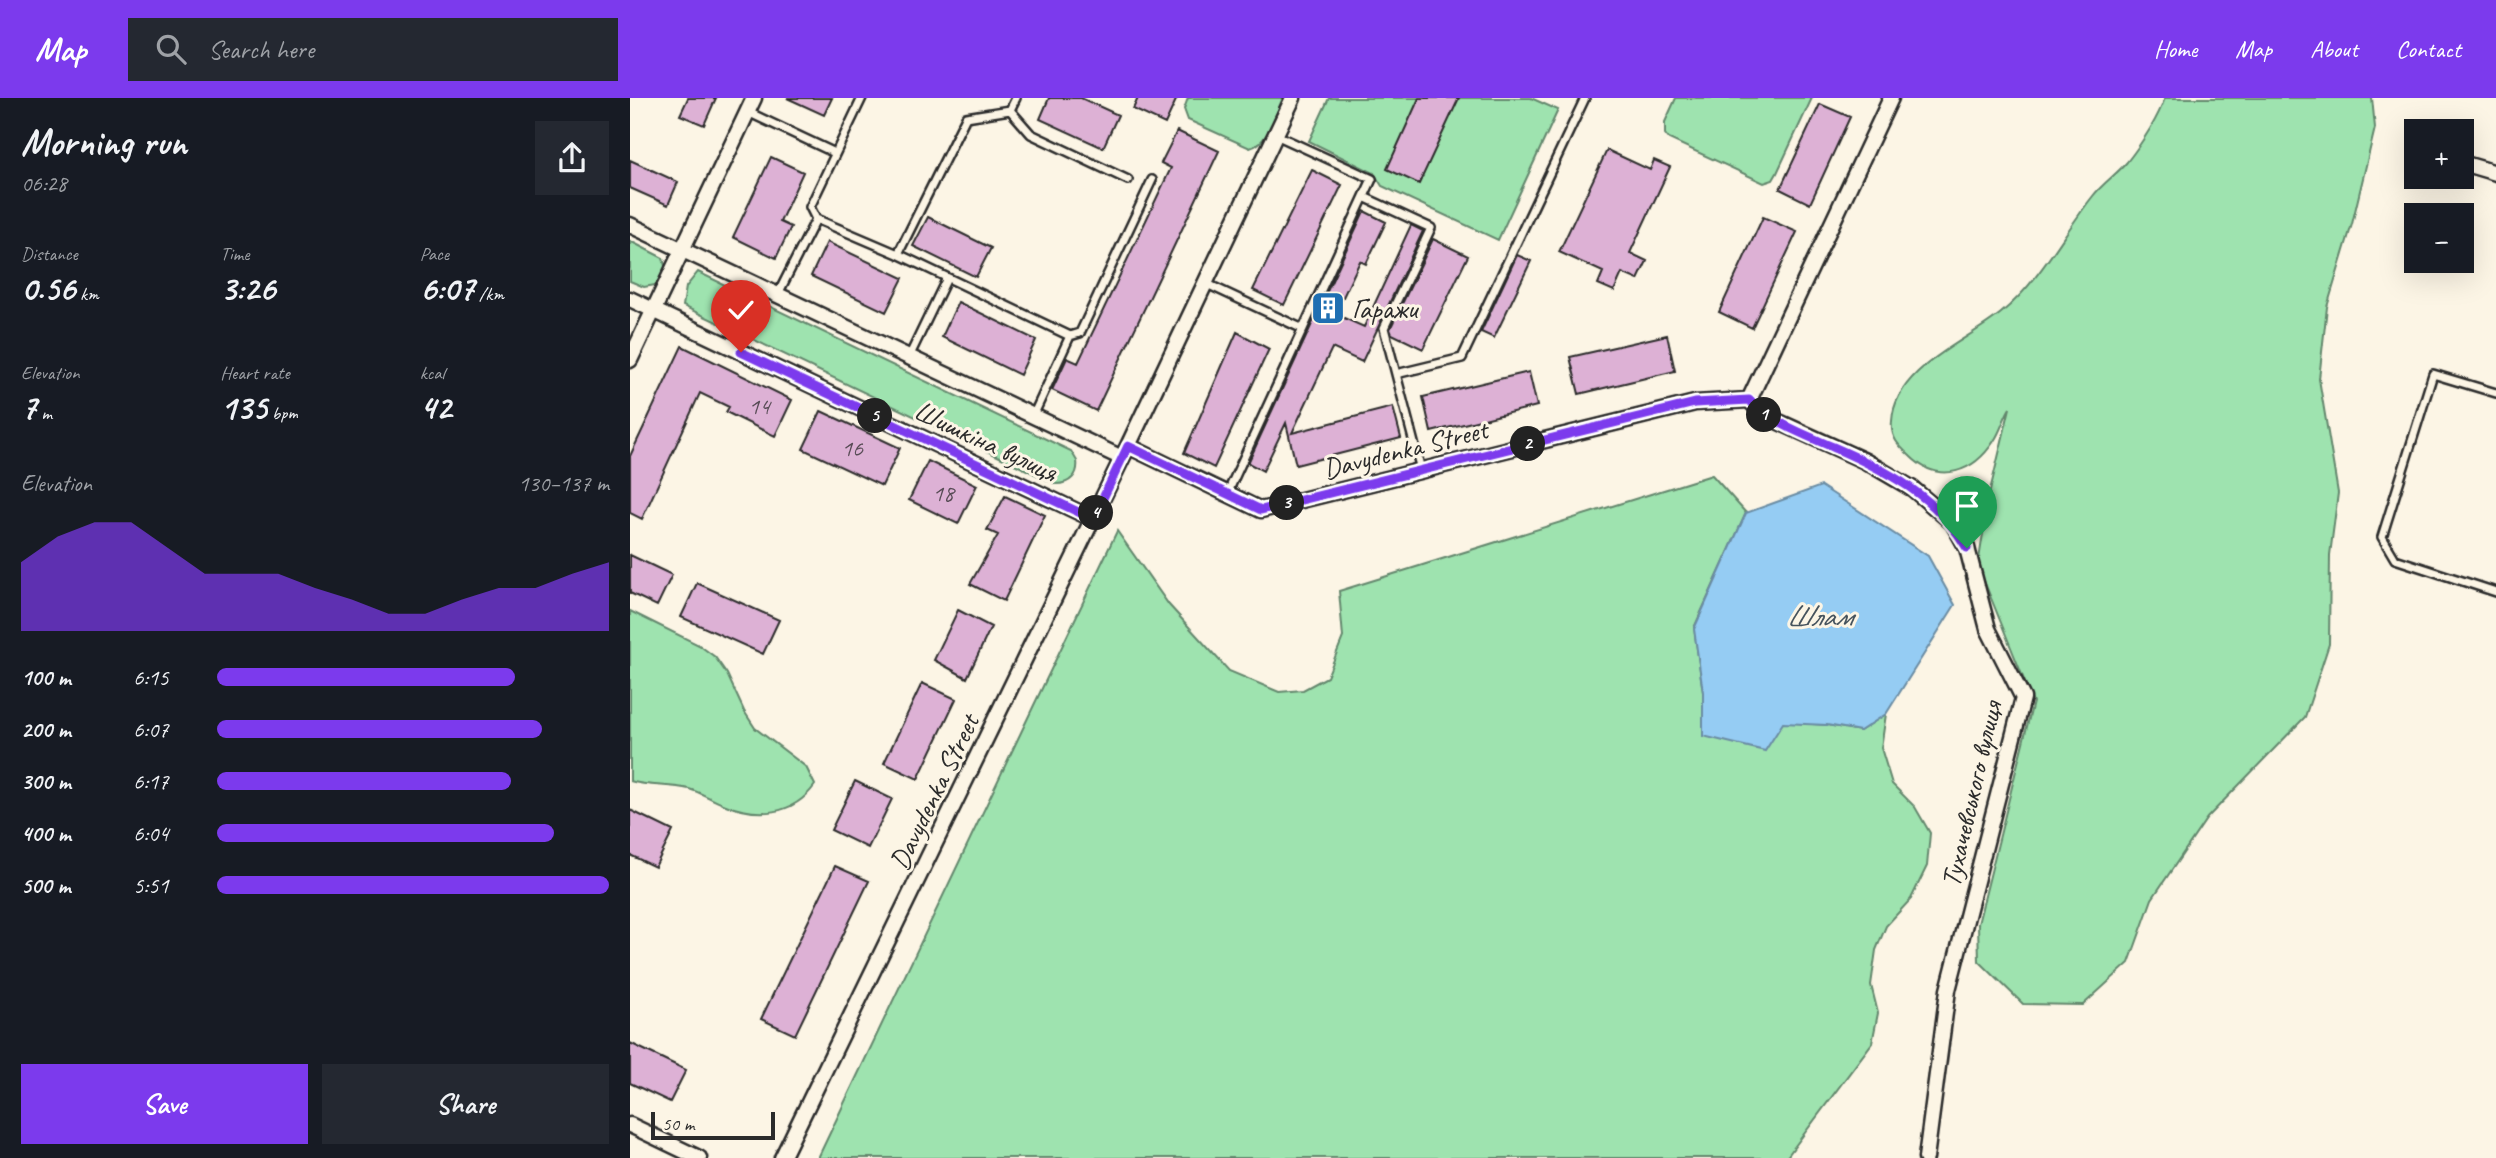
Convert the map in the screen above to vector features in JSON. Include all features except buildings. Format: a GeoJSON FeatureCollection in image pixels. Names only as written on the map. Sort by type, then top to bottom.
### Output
{"type":"FeatureCollection","features":[{"type":"Feature","properties":{"kind":"street","name":"Davydenka Street"},"geometry":{"type":"LineString","coordinates":[[782,1158],[1093,519],[1293,98]]}},
{"type":"Feature","properties":{"kind":"street"},"geometry":{"type":"LineString","coordinates":[[1749,400],[1891,98]]}},
{"type":"Feature","properties":{"kind":"street"},"geometry":{"type":"LineString","coordinates":[[630,360],[751,105]]}},
{"type":"Feature","properties":{"kind":"street"},"geometry":{"type":"LineString","coordinates":[[2474,167],[2496,173]]}},
{"type":"Feature","properties":{"kind":"street"},"geometry":{"type":"LineString","coordinates":[[630,225],[1033,416],[1125,452]]}},
{"type":"Feature","properties":{"kind":"street","name":"Шишкiна вулиця"},"geometry":{"type":"LineString","coordinates":[[630,299],[1093,519]]}},
{"type":"Feature","properties":{"kind":"street","name":"Davydenka Street"},"geometry":{"type":"LineString","coordinates":[[1125,452],[1261,510],[1695,403],[1749,400]]}},
{"type":"Feature","properties":{"kind":"street","name":"Тухачевського вулиця"},"geometry":{"type":"LineString","coordinates":[[1749,400],[1766,416],[1865,461],[1913,489],[1952,523],[1967,548],[1988,629],[2023,698],[1948,990],[1926,1158]]}},
{"type":"Feature","properties":{"kind":"street"},"geometry":{"type":"LineString","coordinates":[[630,1125],[699,1158]]}},
{"type":"Feature","properties":{"kind":"lane"},"geometry":{"type":"LineString","coordinates":[[862,98],[810,206],[816,219],[898,254],[1070,336],[1080,333],[1152,180]]}},
{"type":"Feature","properties":{"kind":"lane"},"geometry":{"type":"LineString","coordinates":[[1010,110],[1016,98]]}},
{"type":"Feature","properties":{"kind":"lane"},"geometry":{"type":"LineString","coordinates":[[1396,374],[1462,358],[1585,98]]}},
{"type":"Feature","properties":{"kind":"lane"},"geometry":{"type":"LineString","coordinates":[[751,105],[835,153]]}},
{"type":"Feature","properties":{"kind":"lane"},"geometry":{"type":"LineString","coordinates":[[1010,110],[1031,134],[1129,180]]}},
{"type":"Feature","properties":{"kind":"lane"},"geometry":{"type":"LineString","coordinates":[[898,254],[966,117],[1010,110]]}},
{"type":"Feature","properties":{"kind":"lane"},"geometry":{"type":"LineString","coordinates":[[1227,494],[1372,179],[1276,135]]}},
{"type":"Feature","properties":{"kind":"lane"},"geometry":{"type":"LineString","coordinates":[[1364,197],[1431,228],[1384,328],[1421,470]]}},
{"type":"Feature","properties":{"kind":"lane"},"geometry":{"type":"LineString","coordinates":[[778,294],[816,219]]}},
{"type":"Feature","properties":{"kind":"lane"},"geometry":{"type":"LineString","coordinates":[[909,357],[947,278]]}},
{"type":"Feature","properties":{"kind":"lane"},"geometry":{"type":"LineString","coordinates":[[1205,283],[1303,329]]}},
{"type":"Feature","properties":{"kind":"lane"},"geometry":{"type":"LineString","coordinates":[[1033,416],[1070,336]]}},
{"type":"Feature","properties":{"kind":"lane"},"geometry":{"type":"LineString","coordinates":[[2496,393],[2433,374],[2382,537],[2395,559],[2496,592]]}},
{"type":"Feature","properties":{"kind":"green space"},"geometry":{"type":"Polygon","coordinates":[[[1188,98],[1283,98],[1267,134],[1257,145],[1250,148],[1188,120],[1184,109],[1188,98]]]}},
{"type":"Feature","properties":{"kind":"green space"},"geometry":{"type":"Polygon","coordinates":[[[1329,98],[1531,98],[1558,110],[1498,240],[1382,186],[1374,173],[1309,141],[1329,98]]]}},
{"type":"Feature","properties":{"kind":"green space"},"geometry":{"type":"Polygon","coordinates":[[[1676,98],[1812,98],[1777,173],[1773,180],[1764,183],[1669,139],[1665,134],[1665,122],[1676,98]]]}},
{"type":"Feature","properties":{"kind":"green space"},"geometry":{"type":"Polygon","coordinates":[[[2165,98],[2372,98],[2375,128],[2352,224],[2327,307],[2319,379],[2338,493],[2330,555],[2329,644],[2305,717],[2207,818],[2152,899],[2129,963],[2083,1005],[2023,1004],[1979,961],[1978,924],[2033,702],[1978,566],[1989,495],[2010,408],[1986,452],[1977,461],[1956,471],[1933,471],[1922,466],[1896,441],[1892,421],[1896,402],[1905,386],[1919,371],[2001,313],[2028,286],[2093,196],[2123,166],[2143,140],[2165,98]]]}},
{"type":"Feature","properties":{"kind":"green space"},"geometry":{"type":"Polygon","coordinates":[[[630,241],[663,258],[666,270],[655,285],[644,287],[630,281],[630,241]]]}},
{"type":"Feature","properties":{"kind":"green space"},"geometry":{"type":"Polygon","coordinates":[[[698,272],[1071,451],[1077,461],[1075,474],[1065,482],[1056,484],[683,306],[686,287],[698,272]]]}},
{"type":"Feature","properties":{"kind":"green space"},"geometry":{"type":"Polygon","coordinates":[[[1712,475],[1746,513],[1694,628],[1703,692],[1703,736],[1783,722],[1827,725],[1860,731],[1886,714],[1881,748],[1892,784],[1915,807],[1930,833],[1927,866],[1911,899],[1886,926],[1876,950],[1871,985],[1878,1013],[1872,1043],[1786,1158],[818,1158],[1117,531],[1169,605],[1229,671],[1279,692],[1303,690],[1327,677],[1343,637],[1339,591],[1712,475]]]}},
{"type":"Feature","properties":{"kind":"green space"},"geometry":{"type":"Polygon","coordinates":[[[630,611],[699,645],[715,657],[727,674],[755,728],[806,767],[815,785],[806,795],[785,808],[761,812],[723,804],[689,789],[630,781],[630,611]]]}},
{"type":"Feature","properties":{"kind":"water","name":"Шлам"},"geometry":{"type":"Polygon","coordinates":[[[1821,486],[1928,556],[1955,605],[1886,714],[1860,731],[1827,725],[1783,723],[1765,751],[1703,736],[1703,692],[1694,629],[1746,513],[1821,486]]]}},
{"type":"Feature","properties":{"kind":"place","name":"Гаражи"},"geometry":{"type":"Point","coordinates":[1328,308]}},
{"type":"Feature","properties":{"kind":"route"},"geometry":{"type":"LineString","coordinates":[[741,352],[1093,519],[1128,446],[1261,510],[1695,403],[1749,400],[1766,416],[1865,461],[1913,489],[1952,523],[1967,548]]}}]}
